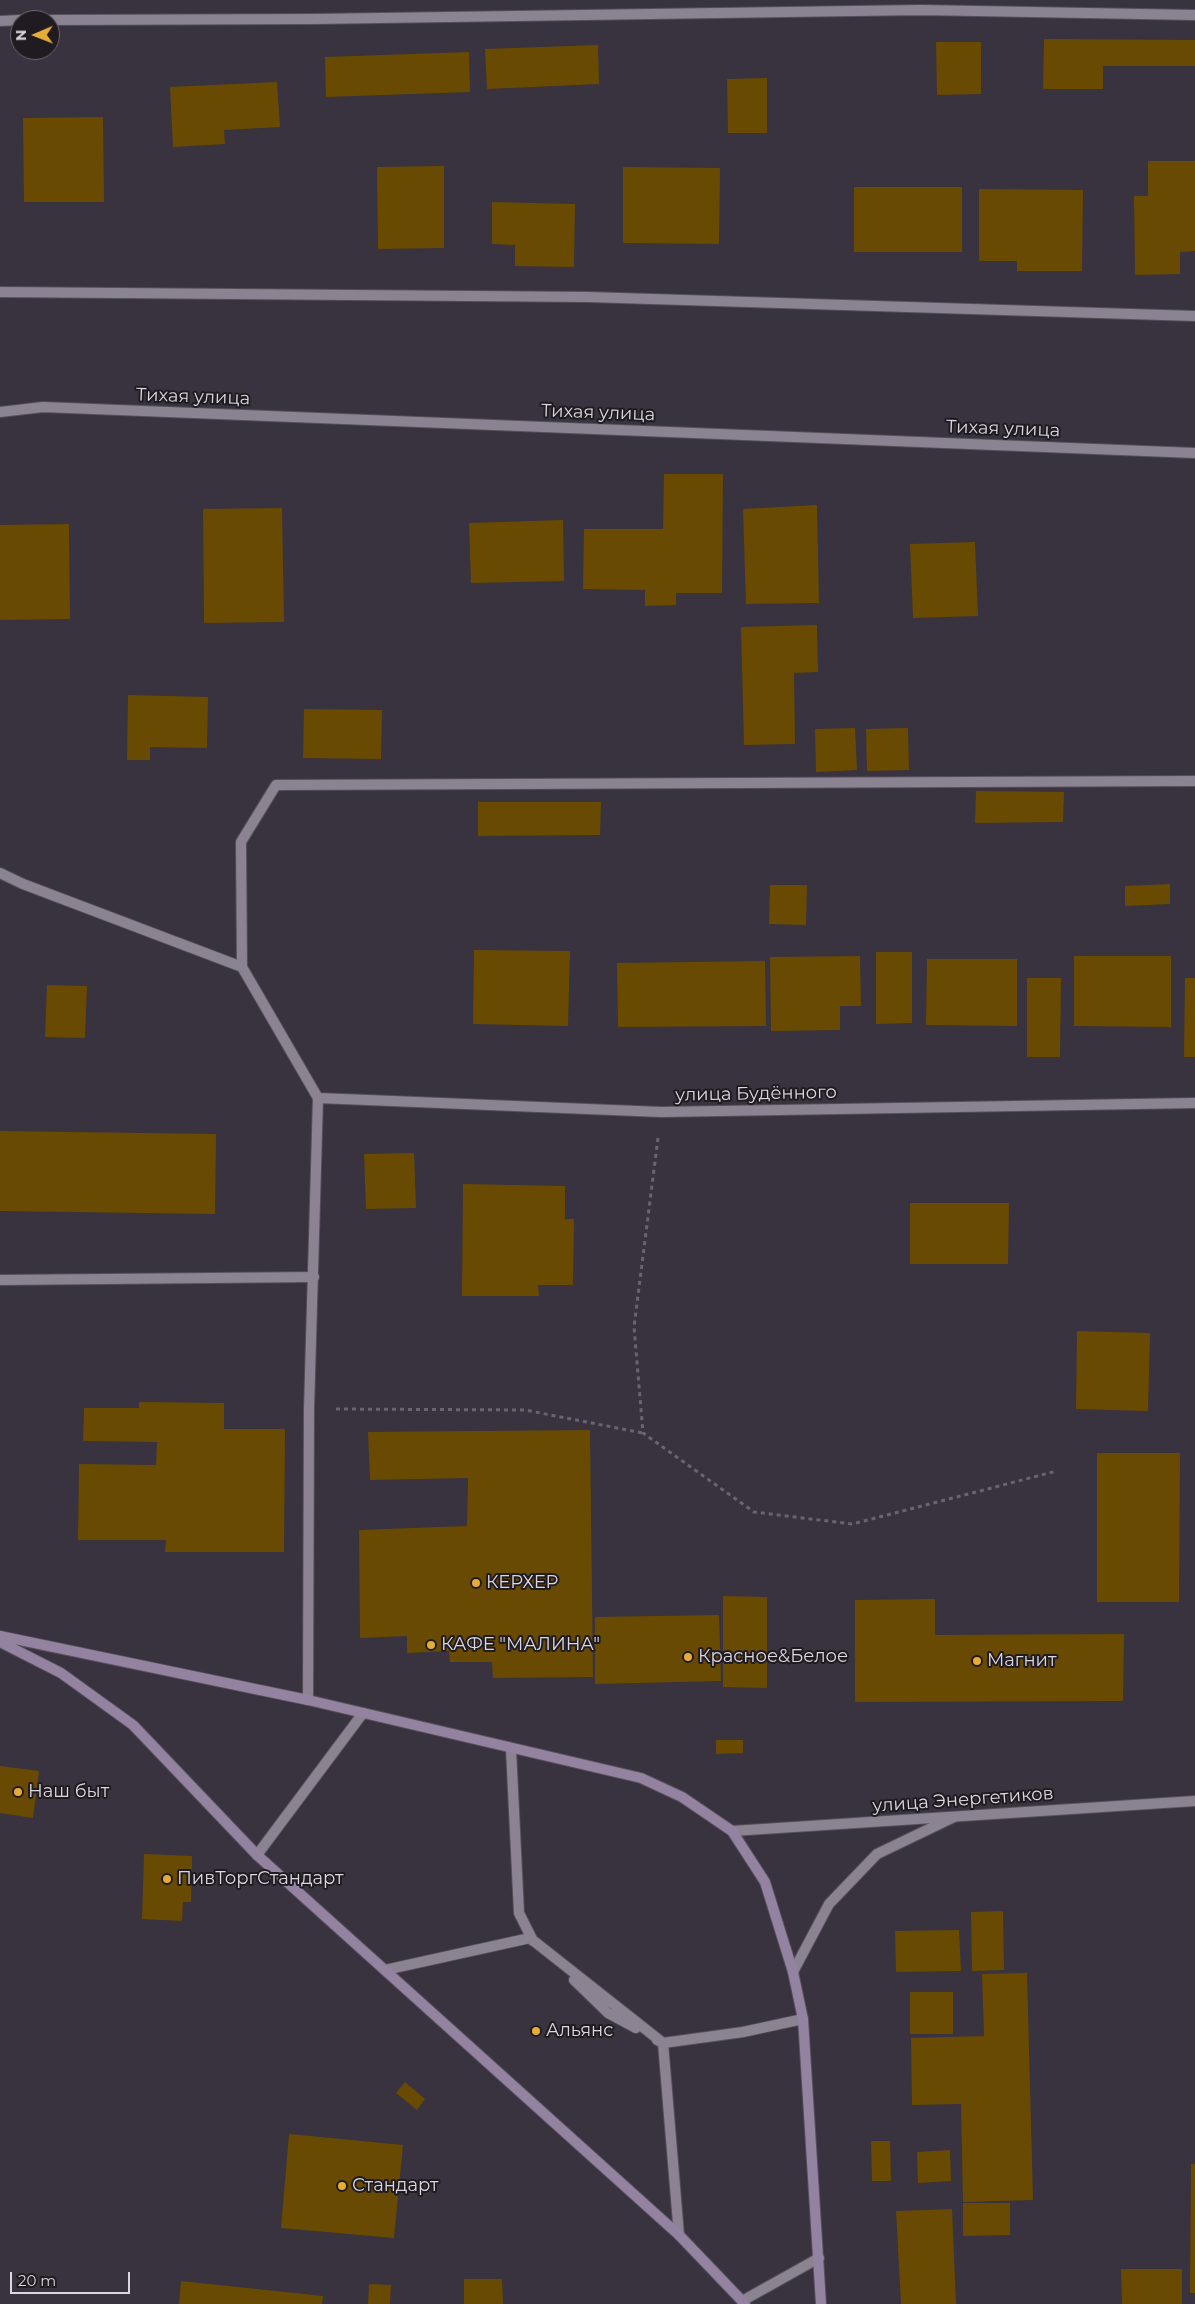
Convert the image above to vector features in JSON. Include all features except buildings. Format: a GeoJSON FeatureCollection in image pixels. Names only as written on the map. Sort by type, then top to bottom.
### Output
{"type":"FeatureCollection","features":[{"type":"Feature","properties":{"kind":"main road"},"geometry":{"type":"LineString","coordinates":[[0,1636],[308,1700],[641,1778],[682,1797],[732,1831],[765,1882],[793,1972],[803,2019],[821,2304]]}},
{"type":"Feature","properties":{"kind":"main road"},"geometry":{"type":"LineString","coordinates":[[0,1642],[61,1673],[134,1725],[257,1855],[679,2235],[743,2303]]}},
{"type":"Feature","properties":{"kind":"street"},"geometry":{"type":"LineString","coordinates":[[60,20],[313,19],[921,10],[1195,15]]}},
{"type":"Feature","properties":{"kind":"street"},"geometry":{"type":"LineString","coordinates":[[0,292],[588,297],[1195,316]]}},
{"type":"Feature","properties":{"kind":"street","name":"Тихая улица"},"geometry":{"type":"LineString","coordinates":[[0,412],[42,408],[1195,453]]}},
{"type":"Feature","properties":{"kind":"street"},"geometry":{"type":"LineString","coordinates":[[308,1700],[309,1409],[318,1098],[242,967],[241,842],[276,785],[1195,781]]}},
{"type":"Feature","properties":{"kind":"street"},"geometry":{"type":"LineString","coordinates":[[0,873],[23,884],[242,967]]}},
{"type":"Feature","properties":{"kind":"street","name":"улица Будённого"},"geometry":{"type":"LineString","coordinates":[[318,1098],[661,1112],[1195,1103]]}},
{"type":"Feature","properties":{"kind":"street"},"geometry":{"type":"LineString","coordinates":[[0,1280],[314,1277]]}},
{"type":"Feature","properties":{"kind":"street"},"geometry":{"type":"LineString","coordinates":[[257,1855],[362,1713]]}},
{"type":"Feature","properties":{"kind":"street"},"geometry":{"type":"LineString","coordinates":[[511,1749],[519,1912],[530,1938],[608,2013],[663,2043],[743,2032],[803,2019]]}},
{"type":"Feature","properties":{"kind":"street","name":"улица Энергетиков"},"geometry":{"type":"LineString","coordinates":[[732,1831],[1195,1801]]}},
{"type":"Feature","properties":{"kind":"street"},"geometry":{"type":"LineString","coordinates":[[793,1972],[829,1904],[878,1854],[954,1817]]}},
{"type":"Feature","properties":{"kind":"street"},"geometry":{"type":"LineString","coordinates":[[385,1970],[530,1938]]}},
{"type":"Feature","properties":{"kind":"street"},"geometry":{"type":"LineString","coordinates":[[663,2043],[679,2235]]}},
{"type":"Feature","properties":{"kind":"street"},"geometry":{"type":"LineString","coordinates":[[743,2303],[819,2258]]}},
{"type":"Feature","properties":{"kind":"path"},"geometry":{"type":"LineString","coordinates":[[643,1433],[634,1326],[661,1112]]}},
{"type":"Feature","properties":{"kind":"path"},"geometry":{"type":"LineString","coordinates":[[309,1409],[524,1410],[643,1433],[754,1512],[852,1524],[1057,1471]]}},
{"type":"Feature","properties":{"kind":"place","name":"КЕРХЕР"},"geometry":{"type":"Point","coordinates":[476,1583]}},
{"type":"Feature","properties":{"kind":"place","name":"КАФЕ \"МАЛИНА\""},"geometry":{"type":"Point","coordinates":[431,1645]}},
{"type":"Feature","properties":{"kind":"place","name":"Красное&Белое"},"geometry":{"type":"Point","coordinates":[688,1657]}},
{"type":"Feature","properties":{"kind":"place","name":"Магнит"},"geometry":{"type":"Point","coordinates":[977,1661]}},
{"type":"Feature","properties":{"kind":"place","name":"Наш быт"},"geometry":{"type":"Point","coordinates":[18,1792]}},
{"type":"Feature","properties":{"kind":"place","name":"ПивТоргСтандарт"},"geometry":{"type":"Point","coordinates":[167,1879]}},
{"type":"Feature","properties":{"kind":"place","name":"Альянс"},"geometry":{"type":"Point","coordinates":[536,2031]}},
{"type":"Feature","properties":{"kind":"place","name":"Стандарт"},"geometry":{"type":"Point","coordinates":[342,2186]}}]}
